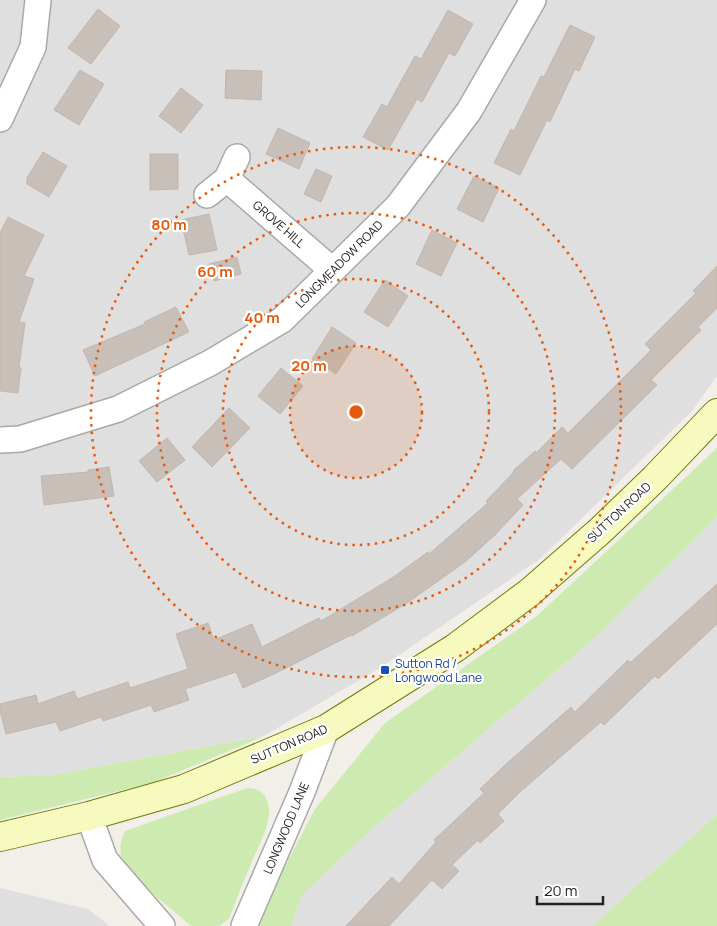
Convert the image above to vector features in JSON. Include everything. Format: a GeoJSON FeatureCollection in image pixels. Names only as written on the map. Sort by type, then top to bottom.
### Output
{"type":"FeatureCollection","features":[{"type":"Feature","properties":{"kind":"main road","name":"SUTTON ROAD"},"geometry":{"type":"LineString","coordinates":[[0,837],[89,816],[184,789],[326,729],[455,648],[530,592],[601,530],[648,485],[717,413]]}},
{"type":"Feature","properties":{"kind":"street"},"geometry":{"type":"LineString","coordinates":[[0,119],[33,47],[38,0]]}},
{"type":"Feature","properties":{"kind":"street","name":"LONGMEADOW ROAD"},"geometry":{"type":"LineString","coordinates":[[0,440],[20,438],[118,409],[210,363],[282,320],[398,206],[469,111],[528,2]]}},
{"type":"Feature","properties":{"kind":"street"},"geometry":{"type":"LineString","coordinates":[[207,195],[227,179],[237,157]]}},
{"type":"Feature","properties":{"kind":"street","name":"GROVE HILL"},"geometry":{"type":"LineString","coordinates":[[227,179],[332,270]]}},
{"type":"Feature","properties":{"kind":"street","name":"LONGWOOD LANE"},"geometry":{"type":"LineString","coordinates":[[244,926],[302,792],[326,729]]}},
{"type":"Feature","properties":{"kind":"street"},"geometry":{"type":"LineString","coordinates":[[89,816],[105,860],[162,926]]}},
{"type":"Feature","properties":{"kind":"shaded area"},"geometry":{"type":"Polygon","coordinates":[[[0,0],[717,0],[717,376],[692,411],[540,559],[380,668],[264,736],[54,775],[0,777],[0,0]]]}},
{"type":"Feature","properties":{"kind":"shaded area"},"geometry":{"type":"Polygon","coordinates":[[[717,517],[717,815],[593,926],[291,926],[302,895],[371,830],[598,635],[717,517]]]}},
{"type":"Feature","properties":{"kind":"shaded area"},"geometry":{"type":"Polygon","coordinates":[[[0,888],[88,909],[110,926],[0,926],[0,888]]]}},
{"type":"Feature","properties":{"kind":"green space"},"geometry":{"type":"Polygon","coordinates":[[[717,448],[717,517],[598,635],[371,830],[302,895],[291,926],[259,926],[281,874],[315,809],[385,723],[538,615],[717,448]]]}},
{"type":"Feature","properties":{"kind":"green space"},"geometry":{"type":"Polygon","coordinates":[[[264,736],[155,782],[0,820],[0,777],[54,775],[264,736]]]}},
{"type":"Feature","properties":{"kind":"green space"},"geometry":{"type":"Polygon","coordinates":[[[247,788],[256,789],[263,793],[267,800],[269,815],[262,840],[229,919],[219,926],[191,926],[127,872],[120,852],[121,841],[125,831],[247,788]]]}},
{"type":"Feature","properties":{"kind":"green space"},"geometry":{"type":"Polygon","coordinates":[[[717,815],[717,926],[593,926],[643,880],[717,815]]]}},
{"type":"Feature","properties":{"kind":"building"},"geometry":{"type":"Polygon","coordinates":[[[98,9],[120,26],[91,64],[68,48],[98,9]]]}},
{"type":"Feature","properties":{"kind":"building"},"geometry":{"type":"Polygon","coordinates":[[[448,10],[473,24],[455,56],[449,53],[422,102],[417,99],[388,150],[363,137],[382,104],[387,107],[415,56],[421,59],[448,10]]]}},
{"type":"Feature","properties":{"kind":"building"},"geometry":{"type":"Polygon","coordinates":[[[570,25],[595,37],[579,71],[575,69],[550,122],[547,120],[520,175],[494,163],[511,129],[514,131],[541,76],[544,77],[570,25]]]}},
{"type":"Feature","properties":{"kind":"building"},"geometry":{"type":"Polygon","coordinates":[[[80,70],[104,84],[79,125],[54,110],[80,70]]]}},
{"type":"Feature","properties":{"kind":"building"},"geometry":{"type":"Polygon","coordinates":[[[226,70],[262,71],[261,100],[225,98],[226,70]]]}},
{"type":"Feature","properties":{"kind":"building"},"geometry":{"type":"Polygon","coordinates":[[[181,88],[203,105],[181,133],[159,116],[181,88]]]}},
{"type":"Feature","properties":{"kind":"building"},"geometry":{"type":"Polygon","coordinates":[[[278,128],[310,143],[299,169],[266,154],[278,128]]]}},
{"type":"Feature","properties":{"kind":"building"},"geometry":{"type":"Polygon","coordinates":[[[43,152],[67,166],[49,197],[27,184],[27,178],[43,152]]]}},
{"type":"Feature","properties":{"kind":"building"},"geometry":{"type":"Polygon","coordinates":[[[150,154],[178,154],[178,189],[150,190],[150,154]]]}},
{"type":"Feature","properties":{"kind":"building"},"geometry":{"type":"Polygon","coordinates":[[[316,169],[332,176],[321,202],[304,194],[316,169]]]}},
{"type":"Feature","properties":{"kind":"building"},"geometry":{"type":"Polygon","coordinates":[[[474,176],[499,188],[483,222],[457,209],[474,176]]]}},
{"type":"Feature","properties":{"kind":"building"},"geometry":{"type":"Polygon","coordinates":[[[209,214],[217,250],[189,255],[181,220],[209,214]]]}},
{"type":"Feature","properties":{"kind":"building"},"geometry":{"type":"Polygon","coordinates":[[[8,217],[44,235],[24,276],[34,279],[19,322],[25,323],[19,367],[21,368],[18,393],[0,391],[0,233],[8,217]]]}},
{"type":"Feature","properties":{"kind":"building"},"geometry":{"type":"Polygon","coordinates":[[[432,230],[457,243],[441,276],[416,264],[432,230]]]}},
{"type":"Feature","properties":{"kind":"building"},"geometry":{"type":"Polygon","coordinates":[[[237,257],[241,274],[214,281],[209,264],[237,257]]]}},
{"type":"Feature","properties":{"kind":"building"},"geometry":{"type":"Polygon","coordinates":[[[717,266],[717,308],[698,327],[701,330],[651,380],[657,385],[572,469],[561,459],[517,499],[523,505],[496,534],[465,562],[407,603],[352,636],[243,688],[236,672],[185,689],[189,700],[154,712],[151,705],[103,721],[101,717],[60,731],[56,722],[6,734],[0,704],[36,695],[38,704],[74,691],[77,699],[128,682],[130,688],[188,669],[176,634],[208,623],[214,640],[252,624],[262,647],[319,618],[321,621],[392,578],[428,552],[429,554],[488,503],[486,501],[513,471],[535,451],[536,453],[562,427],[568,433],[651,350],[645,344],[696,293],[693,291],[717,266]]]}},
{"type":"Feature","properties":{"kind":"building"},"geometry":{"type":"Polygon","coordinates":[[[385,280],[408,296],[388,327],[364,312],[385,280]]]}},
{"type":"Feature","properties":{"kind":"building"},"geometry":{"type":"Polygon","coordinates":[[[176,307],[189,332],[95,376],[83,350],[145,324],[144,322],[176,307]]]}},
{"type":"Feature","properties":{"kind":"building"},"geometry":{"type":"Polygon","coordinates":[[[332,327],[356,343],[336,374],[312,359],[332,327]]]}},
{"type":"Feature","properties":{"kind":"building"},"geometry":{"type":"Polygon","coordinates":[[[281,368],[303,386],[280,414],[258,396],[281,368]]]}},
{"type":"Feature","properties":{"kind":"building"},"geometry":{"type":"Polygon","coordinates":[[[229,408],[250,428],[212,467],[192,447],[229,408]]]}},
{"type":"Feature","properties":{"kind":"building"},"geometry":{"type":"Polygon","coordinates":[[[167,438],[185,460],[157,482],[139,461],[167,438]]]}},
{"type":"Feature","properties":{"kind":"building"},"geometry":{"type":"Polygon","coordinates":[[[109,467],[114,496],[44,505],[41,476],[88,472],[88,470],[109,467]]]}},
{"type":"Feature","properties":{"kind":"building"},"geometry":{"type":"Polygon","coordinates":[[[717,584],[717,624],[658,679],[655,676],[604,725],[601,722],[521,791],[498,814],[504,821],[480,843],[478,840],[452,865],[459,871],[442,889],[432,880],[389,926],[346,926],[392,877],[399,884],[436,842],[434,840],[484,793],[480,789],[506,764],[571,707],[575,712],[628,660],[630,663],[717,584]]]}},
{"type":"Feature","properties":{"kind":"place","name":"Sutton Rd / Longwood Lane"},"geometry":{"type":"Point","coordinates":[385,670]}}]}
